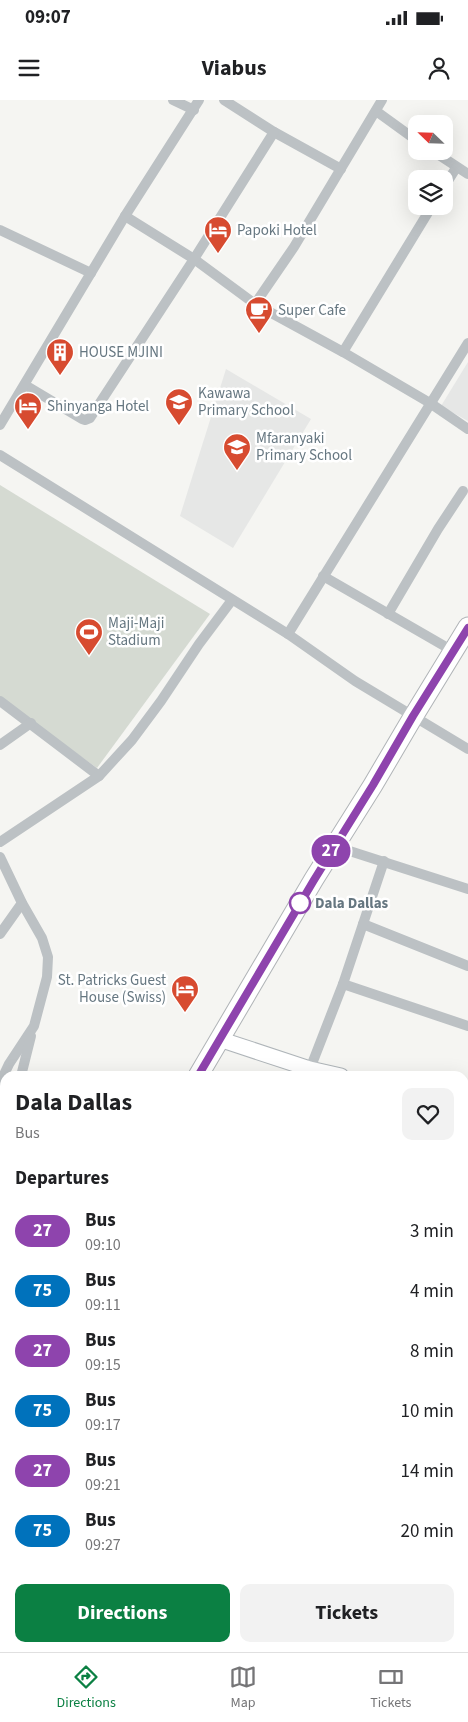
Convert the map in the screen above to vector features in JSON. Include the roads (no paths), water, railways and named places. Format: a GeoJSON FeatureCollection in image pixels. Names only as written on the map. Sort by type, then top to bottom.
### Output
{"type":"FeatureCollection","features":[{"type":"Feature","properties":{"kind":"highway"},"geometry":{"type":"LineString","coordinates":[[201,1071],[334,846],[468,628]]}},
{"type":"Feature","properties":{"kind":"street"},"geometry":{"type":"LineString","coordinates":[[173,100],[194,110]]}},
{"type":"Feature","properties":{"kind":"street"},"geometry":{"type":"LineString","coordinates":[[0,425],[125,216],[199,100]]}},
{"type":"Feature","properties":{"kind":"street"},"geometry":{"type":"LineString","coordinates":[[224,100],[274,132],[341,169]]}},
{"type":"Feature","properties":{"kind":"street"},"geometry":{"type":"LineString","coordinates":[[255,304],[294,247],[382,100]]}},
{"type":"Feature","properties":{"kind":"street"},"geometry":{"type":"LineString","coordinates":[[376,111],[408,134]]}},
{"type":"Feature","properties":{"kind":"street"},"geometry":{"type":"LineString","coordinates":[[25,385],[82,419],[90,418],[274,132]]}},
{"type":"Feature","properties":{"kind":"street"},"geometry":{"type":"LineString","coordinates":[[445,160],[468,174]]}},
{"type":"Feature","properties":{"kind":"street"},"geometry":{"type":"LineString","coordinates":[[453,173],[456,168]]}},
{"type":"Feature","properties":{"kind":"street"},"geometry":{"type":"LineString","coordinates":[[343,352],[427,215]]}},
{"type":"Feature","properties":{"kind":"street"},"geometry":{"type":"LineString","coordinates":[[125,216],[194,259],[255,304],[343,352],[430,403],[468,429]]}},
{"type":"Feature","properties":{"kind":"street"},"geometry":{"type":"LineString","coordinates":[[0,230],[91,273]]}},
{"type":"Feature","properties":{"kind":"street"},"geometry":{"type":"LineString","coordinates":[[288,634],[468,342]]}},
{"type":"Feature","properties":{"kind":"street"},"geometry":{"type":"LineString","coordinates":[[0,455],[288,634],[355,681],[468,749]]}},
{"type":"Feature","properties":{"kind":"street"},"geometry":{"type":"LineString","coordinates":[[388,614],[462,491]]}},
{"type":"Feature","properties":{"kind":"street"},"geometry":{"type":"LineString","coordinates":[[323,576],[453,652]]}},
{"type":"Feature","properties":{"kind":"street"},"geometry":{"type":"LineString","coordinates":[[0,842],[99,776],[132,740],[232,600]]}},
{"type":"Feature","properties":{"kind":"street"},"geometry":{"type":"LineString","coordinates":[[0,701],[99,776]]}},
{"type":"Feature","properties":{"kind":"street"},"geometry":{"type":"LineString","coordinates":[[0,745],[31,723]]}},
{"type":"Feature","properties":{"kind":"street"},"geometry":{"type":"LineString","coordinates":[[334,846],[468,889]]}},
{"type":"Feature","properties":{"kind":"street"},"geometry":{"type":"LineString","coordinates":[[0,858],[42,938],[48,957],[47,977],[22,1071]]}},
{"type":"Feature","properties":{"kind":"street"},"geometry":{"type":"LineString","coordinates":[[309,1071],[343,984],[384,861]]}},
{"type":"Feature","properties":{"kind":"street"},"geometry":{"type":"LineString","coordinates":[[0,934],[22,903]]}},
{"type":"Feature","properties":{"kind":"street"},"geometry":{"type":"LineString","coordinates":[[363,924],[468,966]]}},
{"type":"Feature","properties":{"kind":"street"},"geometry":{"type":"LineString","coordinates":[[343,984],[468,1026]]}},
{"type":"Feature","properties":{"kind":"street"},"geometry":{"type":"LineString","coordinates":[[6,1071],[34,1026]]}},
{"type":"Feature","properties":{"kind":"street"},"geometry":{"type":"LineString","coordinates":[[219,1039],[303,1071]]}},
{"type":"Feature","properties":{"kind":"place","name":"Papoki Hotel"},"geometry":{"type":"Point","coordinates":[218,254]}},
{"type":"Feature","properties":{"kind":"place","name":"Super Cafe"},"geometry":{"type":"Point","coordinates":[259,334]}},
{"type":"Feature","properties":{"kind":"place","name":"HOUSE MJINI"},"geometry":{"type":"Point","coordinates":[60,376]}},
{"type":"Feature","properties":{"kind":"place","name":"Kawawa Primary School"},"geometry":{"type":"Point","coordinates":[179,426]}},
{"type":"Feature","properties":{"kind":"place","name":"Shinyanga Hotel"},"geometry":{"type":"Point","coordinates":[28,430]}},
{"type":"Feature","properties":{"kind":"place","name":"Mfaranyaki Primary School"},"geometry":{"type":"Point","coordinates":[237,471]}},
{"type":"Feature","properties":{"kind":"place","name":"Maji-Maji Stadium"},"geometry":{"type":"Point","coordinates":[89,656]}},
{"type":"Feature","properties":{"kind":"place","name":"Dala Dallas"},"geometry":{"type":"Point","coordinates":[300,903]}},
{"type":"Feature","properties":{"kind":"place","name":"St. Patricks Guest House (Swiss)"},"geometry":{"type":"Point","coordinates":[185,1013]}}]}
